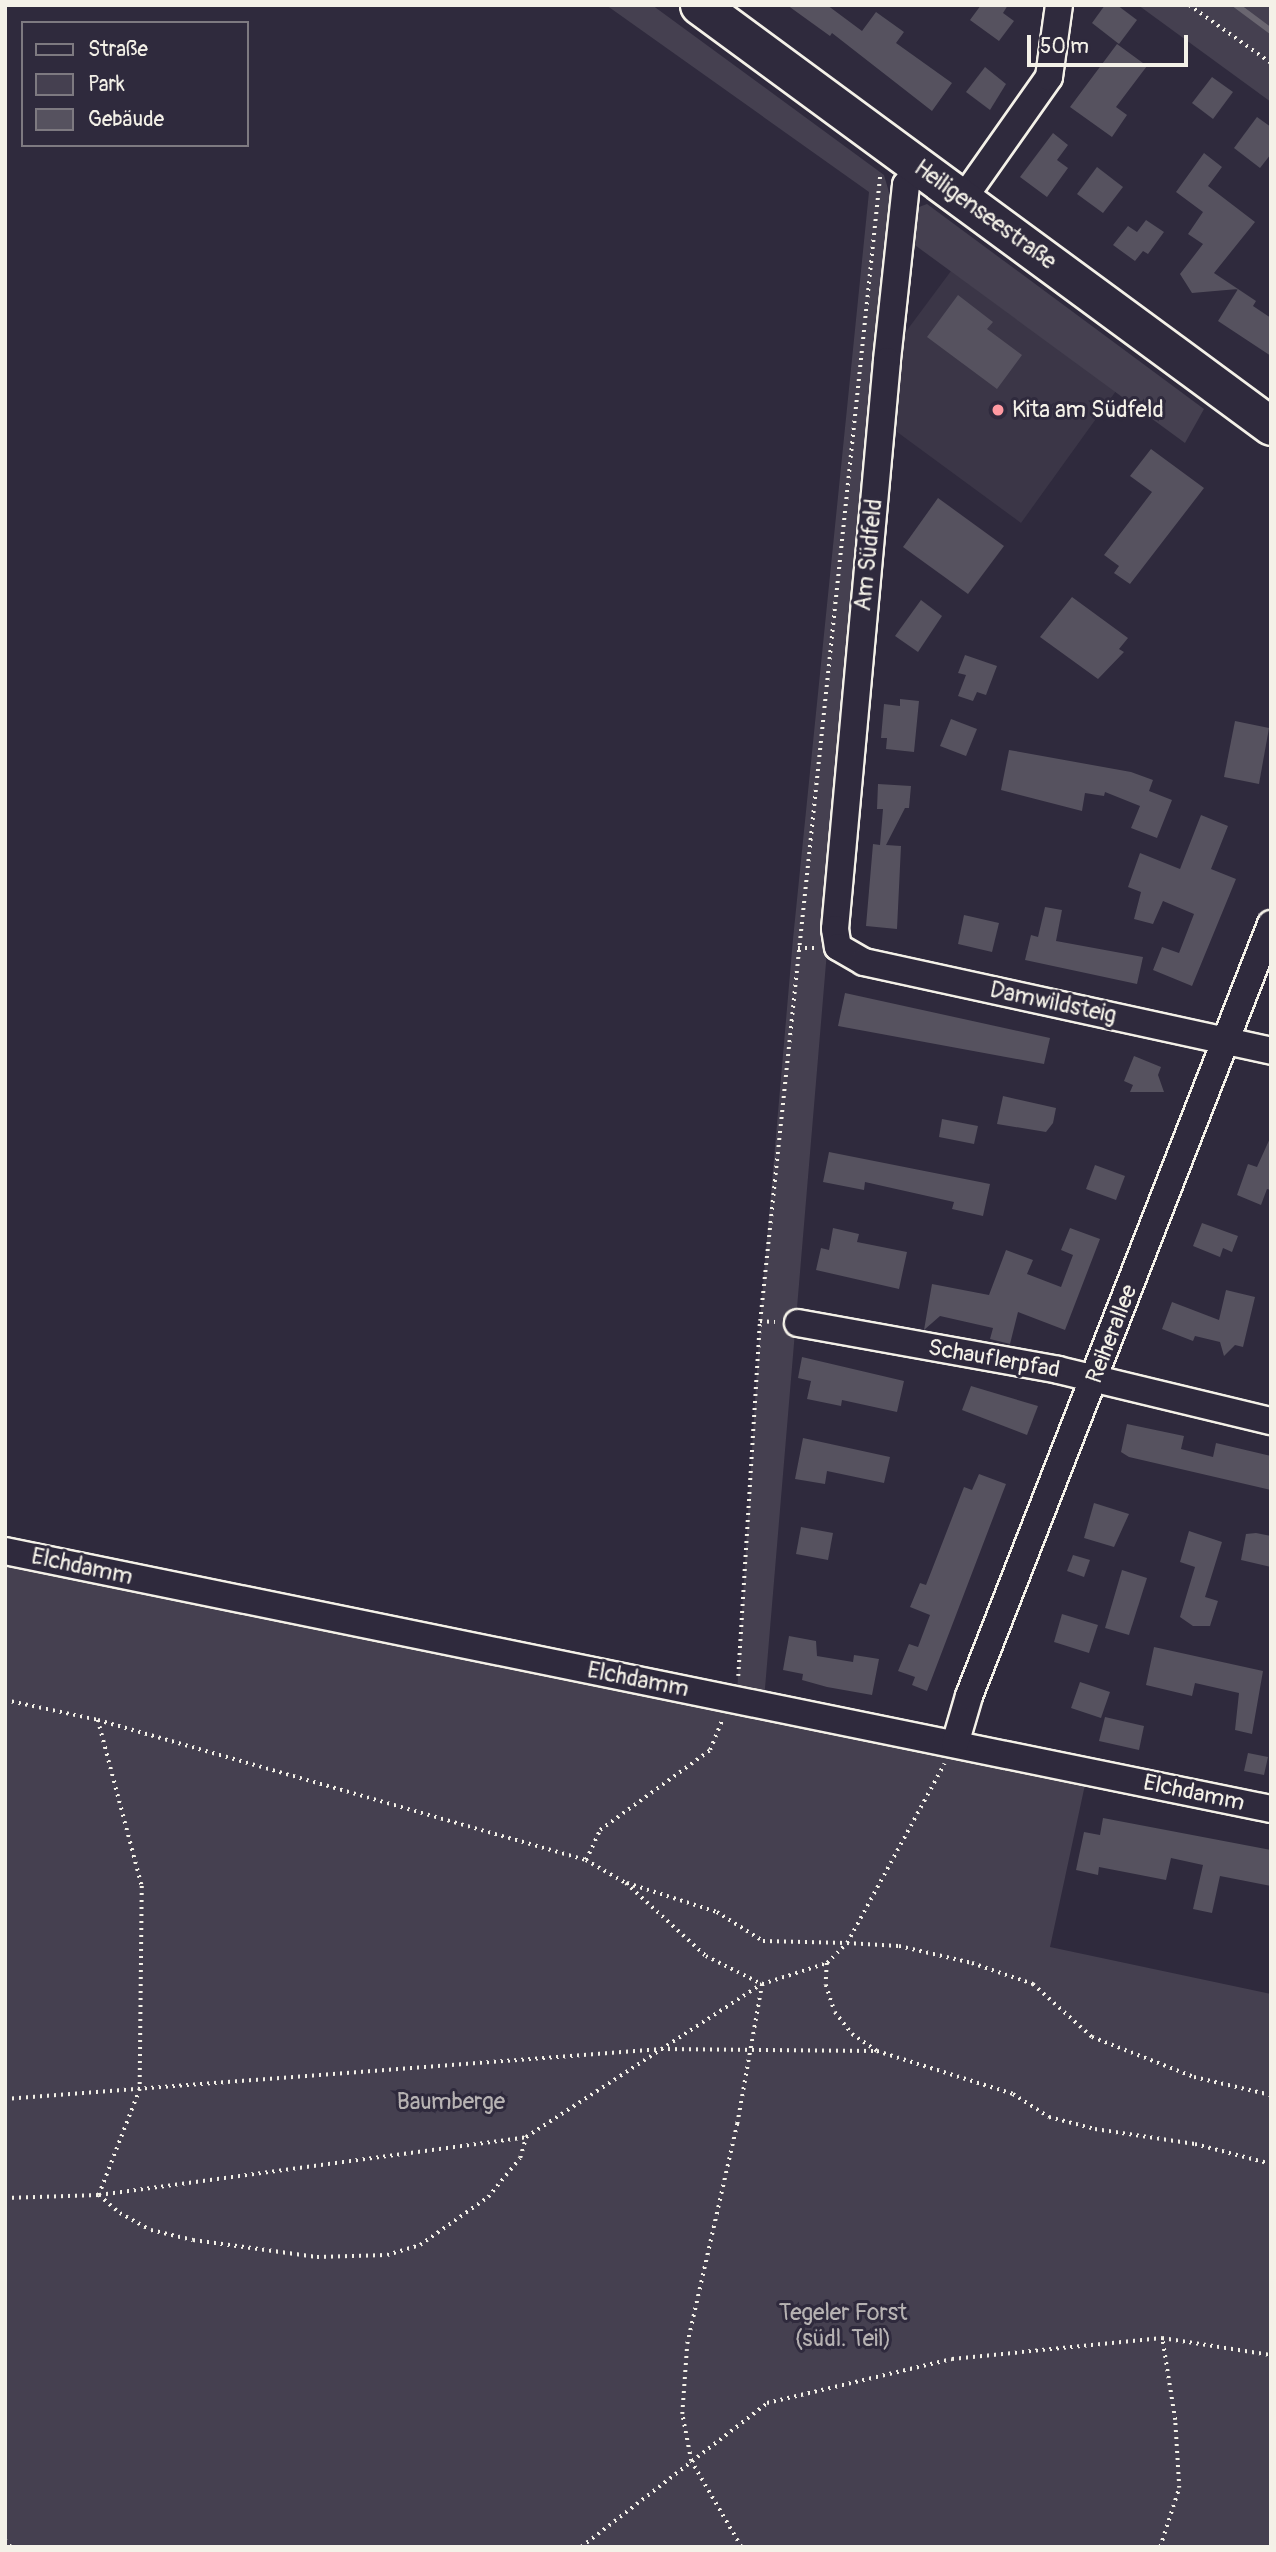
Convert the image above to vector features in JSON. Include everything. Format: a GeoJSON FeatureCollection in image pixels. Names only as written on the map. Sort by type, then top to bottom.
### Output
{"type":"FeatureCollection","features":[{"type":"Feature","properties":{"kind":"main road","name":"Heiligenseestraße"},"geometry":{"type":"LineString","coordinates":[[699,5],[1271,426]]}},
{"type":"Feature","properties":{"kind":"street"},"geometry":{"type":"LineString","coordinates":[[963,199],[1049,77],[1059,5]]}},
{"type":"Feature","properties":{"kind":"street","name":"Am Südfeld"},"geometry":{"type":"LineString","coordinates":[[838,947],[836,915],[908,158]]}},
{"type":"Feature","properties":{"kind":"street","name":"Reiherallee"},"geometry":{"type":"LineString","coordinates":[[955,1744],[970,1696],[1271,924]]}},
{"type":"Feature","properties":{"kind":"street","name":"Damwildsteig"},"geometry":{"type":"LineString","coordinates":[[838,947],[864,962],[1271,1051]]}},
{"type":"Feature","properties":{"kind":"street","name":"Schauflerpfad"},"geometry":{"type":"LineString","coordinates":[[798,1323],[1095,1378],[1271,1421]]}},
{"type":"Feature","properties":{"kind":"street","name":"Elchdamm"},"geometry":{"type":"LineString","coordinates":[[5,1551],[1271,1809]]}},
{"type":"Feature","properties":{"kind":"path"},"geometry":{"type":"LineString","coordinates":[[1189,5],[1271,63]]}},
{"type":"Feature","properties":{"kind":"path"},"geometry":{"type":"LineString","coordinates":[[586,1860],[600,1830],[710,1750],[718,1737],[732,1699],[760,1321],[878,178],[908,158]]}},
{"type":"Feature","properties":{"kind":"path"},"geometry":{"type":"LineString","coordinates":[[5,1700],[98,1720],[586,1860],[626,1882],[717,1912],[763,1941],[899,1946],[972,1963],[1033,1984],[1092,2037],[1194,2077],[1271,2095]]}},
{"type":"Feature","properties":{"kind":"path"},"geometry":{"type":"LineString","coordinates":[[98,1720],[142,1886],[140,2089],[99,2195]]}},
{"type":"Feature","properties":{"kind":"path"},"geometry":{"type":"LineString","coordinates":[[5,2197],[99,2195],[526,2137],[762,1984],[827,1964],[847,1943],[955,1744]]}},
{"type":"Feature","properties":{"kind":"path"},"geometry":{"type":"LineString","coordinates":[[626,1882],[706,1956],[762,1984]]}},
{"type":"Feature","properties":{"kind":"path"},"geometry":{"type":"LineString","coordinates":[[827,1964],[826,1985],[835,2012],[852,2034],[877,2051]]}},
{"type":"Feature","properties":{"kind":"path"},"geometry":{"type":"LineString","coordinates":[[741,2547],[691,2461],[682,2414],[687,2344],[762,1984]]}},
{"type":"Feature","properties":{"kind":"path"},"geometry":{"type":"LineString","coordinates":[[5,2099],[661,2049],[751,2046],[877,2051],[1013,2094],[1049,2117],[1095,2129],[1195,2144],[1271,2164]]}},
{"type":"Feature","properties":{"kind":"path"},"geometry":{"type":"LineString","coordinates":[[99,2195],[120,2213],[151,2230],[193,2240],[341,2259],[387,2255],[420,2245],[488,2197],[520,2158],[526,2137]]}},
{"type":"Feature","properties":{"kind":"path"},"geometry":{"type":"LineString","coordinates":[[1160,2547],[1179,2488],[1175,2420],[1162,2338]]}},
{"type":"Feature","properties":{"kind":"path"},"geometry":{"type":"LineString","coordinates":[[580,2547],[767,2403],[952,2359],[1162,2338],[1271,2356]]}},
{"type":"Feature","properties":{"kind":"path"},"geometry":{"type":"LineString","coordinates":[[5,2540],[11,2547]]}},
{"type":"Feature","properties":{"kind":"shaded area","name":"Kita am Südfeld"},"geometry":{"type":"Polygon","coordinates":[[[951,271],[1116,391],[1021,523],[893,429],[899,341],[951,271]]]}},
{"type":"Feature","properties":{"kind":"green space"},"geometry":{"type":"Polygon","coordinates":[[[606,5],[652,5],[884,175],[895,213],[859,571],[764,1700],[737,1693],[760,1321],[793,939],[869,192],[606,5]]]}},
{"type":"Feature","properties":{"kind":"green space"},"geometry":{"type":"Polygon","coordinates":[[[1138,5],[1271,5],[1271,102],[1138,5]]]}},
{"type":"Feature","properties":{"kind":"green space"},"geometry":{"type":"Polygon","coordinates":[[[927,204],[1204,409],[1185,443],[908,240],[911,210],[927,204]]]}},
{"type":"Feature","properties":{"kind":"green space","name":"Baumberge"},"geometry":{"type":"Polygon","coordinates":[[[5,1556],[1086,1780],[1050,1947],[1271,1994],[1271,2547],[5,2547],[5,1556]]]}},
{"type":"Feature","properties":{"kind":"building"},"geometry":{"type":"Polygon","coordinates":[[[787,5],[827,5],[862,31],[876,12],[904,32],[896,43],[952,83],[932,111],[832,33],[830,36],[787,5]]]}},
{"type":"Feature","properties":{"kind":"building"},"geometry":{"type":"Polygon","coordinates":[[[981,5],[1008,5],[1003,13],[1014,21],[999,41],[970,20],[981,5]]]}},
{"type":"Feature","properties":{"kind":"building"},"geometry":{"type":"Polygon","coordinates":[[[1105,5],[1117,5],[1137,20],[1119,44],[1092,23],[1105,5]]]}},
{"type":"Feature","properties":{"kind":"building"},"geometry":{"type":"Polygon","coordinates":[[[1117,44],[1147,66],[1116,107],[1127,115],[1112,137],[1070,107],[1117,44]]]}},
{"type":"Feature","properties":{"kind":"building"},"geometry":{"type":"Polygon","coordinates":[[[985,67],[1006,84],[990,110],[966,92],[985,67]]]}},
{"type":"Feature","properties":{"kind":"building"},"geometry":{"type":"Polygon","coordinates":[[[1212,77],[1233,92],[1213,119],[1192,103],[1212,77]]]}},
{"type":"Feature","properties":{"kind":"building"},"geometry":{"type":"Polygon","coordinates":[[[1257,117],[1271,127],[1271,154],[1260,168],[1234,148],[1257,117]]]}},
{"type":"Feature","properties":{"kind":"building"},"geometry":{"type":"Polygon","coordinates":[[[1053,133],[1068,145],[1057,160],[1068,168],[1047,197],[1020,177],[1053,133]]]}},
{"type":"Feature","properties":{"kind":"building"},"geometry":{"type":"Polygon","coordinates":[[[1204,153],[1222,167],[1208,186],[1255,222],[1214,273],[1238,289],[1192,293],[1180,274],[1203,244],[1188,234],[1203,212],[1176,192],[1204,153]]]}},
{"type":"Feature","properties":{"kind":"building"},"geometry":{"type":"Polygon","coordinates":[[[1097,167],[1123,187],[1103,213],[1077,194],[1097,167]]]}},
{"type":"Feature","properties":{"kind":"building"},"geometry":{"type":"Polygon","coordinates":[[[1146,220],[1164,232],[1148,254],[1143,251],[1135,261],[1113,245],[1128,226],[1137,232],[1146,220]]]}},
{"type":"Feature","properties":{"kind":"building"},"geometry":{"type":"Polygon","coordinates":[[[1238,289],[1256,301],[1253,306],[1271,318],[1271,356],[1218,321],[1238,289]]]}},
{"type":"Feature","properties":{"kind":"building"},"geometry":{"type":"Polygon","coordinates":[[[958,295],[993,322],[987,329],[1022,355],[997,389],[927,337],[958,295]]]}},
{"type":"Feature","properties":{"kind":"building"},"geometry":{"type":"Polygon","coordinates":[[[1151,449],[1204,488],[1130,584],[1114,573],[1119,566],[1104,555],[1152,492],[1130,476],[1151,449]]]}},
{"type":"Feature","properties":{"kind":"building"},"geometry":{"type":"Polygon","coordinates":[[[938,498],[1004,546],[968,594],[903,547],[938,498]]]}},
{"type":"Feature","properties":{"kind":"building"},"geometry":{"type":"Polygon","coordinates":[[[1072,597],[1128,638],[1119,649],[1124,652],[1098,679],[1040,637],[1072,597]]]}},
{"type":"Feature","properties":{"kind":"building"},"geometry":{"type":"Polygon","coordinates":[[[921,600],[942,616],[918,652],[895,636],[921,600]]]}},
{"type":"Feature","properties":{"kind":"building"},"geometry":{"type":"Polygon","coordinates":[[[965,655],[997,666],[986,695],[977,692],[973,701],[958,696],[966,675],[958,673],[965,655]]]}},
{"type":"Feature","properties":{"kind":"building"},"geometry":{"type":"Polygon","coordinates":[[[900,699],[919,701],[914,752],[886,749],[887,738],[881,738],[884,704],[900,706],[900,699]]]}},
{"type":"Feature","properties":{"kind":"building"},"geometry":{"type":"Polygon","coordinates":[[[951,719],[977,729],[966,756],[940,746],[951,719]]]}},
{"type":"Feature","properties":{"kind":"building"},"geometry":{"type":"Polygon","coordinates":[[[1235,721],[1269,728],[1259,784],[1224,777],[1235,721]]]}},
{"type":"Feature","properties":{"kind":"building"},"geometry":{"type":"Polygon","coordinates":[[[1009,750],[1131,772],[1153,780],[1149,791],[1172,800],[1157,838],[1131,828],[1140,806],[1105,792],[1104,796],[1085,793],[1082,811],[1001,790],[1009,750]]]}},
{"type":"Feature","properties":{"kind":"building"},"geometry":{"type":"Polygon","coordinates":[[[878,784],[911,786],[909,808],[905,808],[886,845],[901,846],[897,929],[866,926],[873,844],[880,845],[883,809],[877,809],[878,784]]]}},
{"type":"Feature","properties":{"kind":"building"},"geometry":{"type":"Polygon","coordinates":[[[1201,815],[1228,826],[1211,869],[1236,879],[1192,986],[1153,970],[1162,947],[1179,953],[1194,914],[1163,901],[1153,924],[1134,919],[1141,892],[1128,887],[1140,853],[1180,869],[1201,815]]]}},
{"type":"Feature","properties":{"kind":"building"},"geometry":{"type":"Polygon","coordinates":[[[1045,907],[1062,910],[1056,941],[1143,957],[1137,984],[1025,960],[1031,935],[1038,937],[1045,907]]]}},
{"type":"Feature","properties":{"kind":"building"},"geometry":{"type":"Polygon","coordinates":[[[964,915],[999,923],[992,952],[958,944],[964,915]]]}},
{"type":"Feature","properties":{"kind":"building"},"geometry":{"type":"Polygon","coordinates":[[[845,993],[1050,1038],[1044,1064],[838,1026],[845,993]]]}},
{"type":"Feature","properties":{"kind":"building"},"geometry":{"type":"Polygon","coordinates":[[[1134,1056],[1161,1067],[1158,1075],[1164,1092],[1130,1092],[1133,1085],[1124,1081],[1134,1056]]]}},
{"type":"Feature","properties":{"kind":"building"},"geometry":{"type":"Polygon","coordinates":[[[1003,1096],[1056,1108],[1053,1123],[1046,1132],[997,1124],[1003,1096]]]}},
{"type":"Feature","properties":{"kind":"building"},"geometry":{"type":"Polygon","coordinates":[[[942,1119],[978,1126],[974,1144],[939,1137],[942,1119]]]}},
{"type":"Feature","properties":{"kind":"building"},"geometry":{"type":"Polygon","coordinates":[[[1271,1136],[1271,1190],[1267,1189],[1261,1205],[1237,1195],[1248,1164],[1257,1167],[1271,1136]]]}},
{"type":"Feature","properties":{"kind":"building"},"geometry":{"type":"Polygon","coordinates":[[[829,1152],[990,1184],[983,1216],[952,1209],[954,1202],[865,1182],[864,1190],[823,1182],[829,1152]]]}},
{"type":"Feature","properties":{"kind":"building"},"geometry":{"type":"Polygon","coordinates":[[[1095,1165],[1125,1176],[1116,1200],[1086,1189],[1095,1165]]]}},
{"type":"Feature","properties":{"kind":"building"},"geometry":{"type":"Polygon","coordinates":[[[1202,1223],[1238,1236],[1232,1252],[1223,1248],[1220,1257],[1193,1246],[1202,1223]]]}},
{"type":"Feature","properties":{"kind":"building"},"geometry":{"type":"Polygon","coordinates":[[[833,1228],[859,1234],[857,1242],[907,1252],[899,1289],[816,1270],[821,1248],[829,1250],[833,1228]]]}},
{"type":"Feature","properties":{"kind":"building"},"geometry":{"type":"Polygon","coordinates":[[[1070,1228],[1100,1239],[1065,1330],[1018,1312],[1010,1344],[990,1339],[993,1328],[940,1316],[924,1330],[932,1284],[989,1295],[1006,1250],[1033,1260],[1027,1274],[1061,1287],[1073,1255],[1061,1250],[1070,1228]]]}},
{"type":"Feature","properties":{"kind":"building"},"geometry":{"type":"Polygon","coordinates":[[[1226,1290],[1255,1297],[1243,1347],[1235,1345],[1224,1356],[1220,1342],[1195,1336],[1193,1341],[1162,1329],[1172,1302],[1219,1320],[1226,1290]]]}},
{"type":"Feature","properties":{"kind":"building"},"geometry":{"type":"Polygon","coordinates":[[[802,1357],[904,1381],[897,1412],[842,1400],[841,1406],[807,1399],[811,1381],[798,1378],[802,1357]]]}},
{"type":"Feature","properties":{"kind":"building"},"geometry":{"type":"Polygon","coordinates":[[[971,1386],[1038,1406],[1027,1435],[962,1410],[971,1386]]]}},
{"type":"Feature","properties":{"kind":"building"},"geometry":{"type":"Polygon","coordinates":[[[1127,1424],[1184,1436],[1181,1449],[1213,1457],[1216,1443],[1271,1456],[1271,1490],[1129,1457],[1121,1452],[1127,1424]]]}},
{"type":"Feature","properties":{"kind":"building"},"geometry":{"type":"Polygon","coordinates":[[[803,1438],[890,1457],[884,1483],[827,1471],[825,1484],[795,1479],[803,1438]]]}},
{"type":"Feature","properties":{"kind":"building"},"geometry":{"type":"Polygon","coordinates":[[[979,1474],[1006,1484],[927,1691],[912,1685],[915,1677],[898,1671],[909,1644],[918,1647],[930,1615],[910,1607],[920,1583],[926,1585],[964,1487],[972,1490],[979,1474]]]}},
{"type":"Feature","properties":{"kind":"building"},"geometry":{"type":"Polygon","coordinates":[[[1094,1503],[1129,1514],[1114,1547],[1084,1538],[1094,1503]]]}},
{"type":"Feature","properties":{"kind":"building"},"geometry":{"type":"Polygon","coordinates":[[[801,1527],[833,1533],[828,1560],[796,1554],[801,1527]]]}},
{"type":"Feature","properties":{"kind":"building"},"geometry":{"type":"Polygon","coordinates":[[[1189,1531],[1222,1542],[1205,1597],[1218,1601],[1210,1626],[1193,1626],[1180,1617],[1195,1567],[1180,1562],[1189,1531]]]}},
{"type":"Feature","properties":{"kind":"building"},"geometry":{"type":"Polygon","coordinates":[[[1246,1534],[1271,1536],[1271,1567],[1241,1560],[1246,1534]]]}},
{"type":"Feature","properties":{"kind":"building"},"geometry":{"type":"Polygon","coordinates":[[[1073,1555],[1090,1560],[1084,1577],[1067,1571],[1073,1555]]]}},
{"type":"Feature","properties":{"kind":"building"},"geometry":{"type":"Polygon","coordinates":[[[1122,1570],[1147,1578],[1129,1635],[1105,1628],[1122,1570]]]}},
{"type":"Feature","properties":{"kind":"building"},"geometry":{"type":"Polygon","coordinates":[[[1062,1614],[1098,1625],[1089,1653],[1054,1642],[1062,1614]]]}},
{"type":"Feature","properties":{"kind":"building"},"geometry":{"type":"Polygon","coordinates":[[[789,1636],[816,1641],[817,1656],[853,1662],[854,1655],[879,1659],[872,1695],[802,1680],[803,1674],[783,1670],[789,1636]]]}},
{"type":"Feature","properties":{"kind":"building"},"geometry":{"type":"Polygon","coordinates":[[[1154,1647],[1263,1671],[1252,1734],[1235,1730],[1239,1693],[1195,1683],[1192,1696],[1146,1685],[1154,1647]]]}},
{"type":"Feature","properties":{"kind":"building"},"geometry":{"type":"Polygon","coordinates":[[[1080,1682],[1110,1692],[1101,1718],[1071,1708],[1080,1682]]]}},
{"type":"Feature","properties":{"kind":"building"},"geometry":{"type":"Polygon","coordinates":[[[1105,1717],[1144,1726],[1139,1750],[1099,1741],[1105,1717]]]}},
{"type":"Feature","properties":{"kind":"building"},"geometry":{"type":"Polygon","coordinates":[[[1248,1753],[1268,1757],[1264,1775],[1244,1771],[1248,1753]]]}},
{"type":"Feature","properties":{"kind":"building"},"geometry":{"type":"Polygon","coordinates":[[[1103,1818],[1271,1850],[1271,1886],[1220,1876],[1212,1913],[1193,1909],[1203,1865],[1171,1858],[1166,1880],[1099,1867],[1098,1875],[1076,1870],[1084,1832],[1100,1835],[1103,1818]]]}},
{"type":"Feature","properties":{"kind":"waterway"},"geometry":{"type":"LineString","coordinates":[[1236,5],[1271,31]]}},
{"type":"Feature","properties":{"kind":"place","name":"Kita am Südfeld"},"geometry":{"type":"Point","coordinates":[998,410]}},
{"type":"Feature","properties":{"kind":"park label","name":"Tegeler Forst (südl. Teil)"},"geometry":{"type":"Point","coordinates":[843,2326]}}]}
